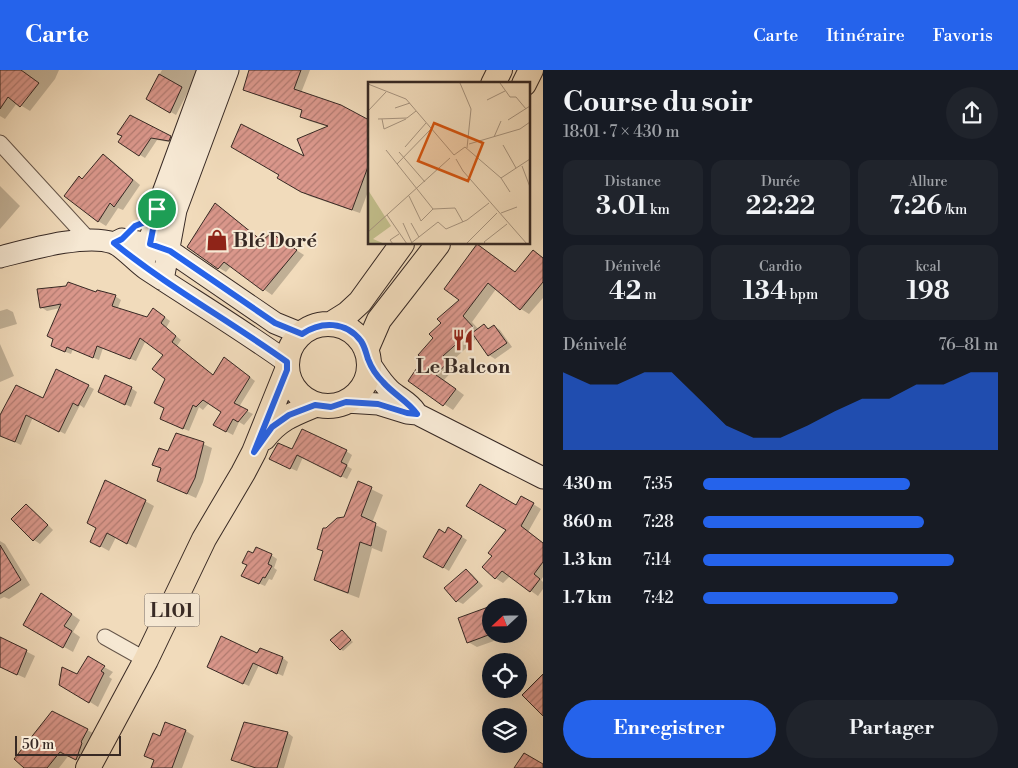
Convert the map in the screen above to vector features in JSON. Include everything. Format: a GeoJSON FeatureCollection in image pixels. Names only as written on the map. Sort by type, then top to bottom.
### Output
{"type":"FeatureCollection","features":[{"type":"Feature","properties":{"kind":"main road"},"geometry":{"type":"LineString","coordinates":[[144,267],[157,209],[208,70]]}},
{"type":"Feature","properties":{"kind":"main road"},"geometry":{"type":"LineString","coordinates":[[163,280],[170,251],[176,210],[228,70]]}},
{"type":"Feature","properties":{"kind":"main road"},"geometry":{"type":"LineString","coordinates":[[494,82],[500,70]]}},
{"type":"Feature","properties":{"kind":"main road"},"geometry":{"type":"LineString","coordinates":[[525,82],[530,70]]}},
{"type":"Feature","properties":{"kind":"main road"},"geometry":{"type":"LineString","coordinates":[[118,241],[135,226],[145,222],[157,209]]}},
{"type":"Feature","properties":{"kind":"main road"},"geometry":{"type":"LineString","coordinates":[[0,257],[61,243],[89,240],[150,244],[170,251],[275,323],[302,334]]}},
{"type":"Feature","properties":{"kind":"main road"},"geometry":{"type":"LineString","coordinates":[[118,241],[144,267],[287,366]]}},
{"type":"Feature","properties":{"kind":"main road"},"geometry":{"type":"LineString","coordinates":[[330,324],[347,314],[360,302],[401,245]]}},
{"type":"Feature","properties":{"kind":"main road"},"geometry":{"type":"LineString","coordinates":[[417,414],[411,406],[381,381],[367,356],[355,335],[340,326],[330,324],[315,326],[302,334],[291,346],[287,366],[292,385],[298,394],[315,405],[331,407],[346,402],[356,395],[364,385],[368,373],[367,356],[379,320],[437,245]]}},
{"type":"Feature","properties":{"kind":"main road","name":"L101"},"geometry":{"type":"LineString","coordinates":[[90,768],[146,660],[204,539],[244,473],[287,366]]}},
{"type":"Feature","properties":{"kind":"main road"},"geometry":{"type":"LineString","coordinates":[[346,402],[378,404],[407,413],[417,414],[543,478]]}},
{"type":"Feature","properties":{"kind":"main road","name":"L101"},"geometry":{"type":"LineString","coordinates":[[254,452],[272,427],[289,415],[315,405]]}},
{"type":"Feature","properties":{"kind":"street"},"geometry":{"type":"LineString","coordinates":[[0,143],[89,240]]}},
{"type":"Feature","properties":{"kind":"street"},"geometry":{"type":"LineString","coordinates":[[105,637],[146,660]]}},
{"type":"Feature","properties":{"kind":"building"},"geometry":{"type":"Polygon","coordinates":[[[0,70],[21,70],[39,83],[20,107],[8,97],[0,109],[0,70]]]}},
{"type":"Feature","properties":{"kind":"building"},"geometry":{"type":"Polygon","coordinates":[[[249,70],[301,70],[294,89],[341,105],[368,119],[368,167],[352,210],[301,192],[277,178],[279,175],[231,147],[241,124],[304,156],[297,139],[328,126],[300,117],[302,110],[243,90],[249,70]]]}},
{"type":"Feature","properties":{"kind":"building"},"geometry":{"type":"Polygon","coordinates":[[[159,74],[182,87],[170,113],[146,99],[159,74]]]}},
{"type":"Feature","properties":{"kind":"building"},"geometry":{"type":"Polygon","coordinates":[[[130,115],[171,136],[169,141],[151,138],[139,156],[118,142],[122,136],[117,134],[130,115]]]}},
{"type":"Feature","properties":{"kind":"building"},"geometry":{"type":"Polygon","coordinates":[[[103,154],[133,180],[114,207],[110,203],[98,222],[64,196],[79,176],[82,179],[103,154]]]}},
{"type":"Feature","properties":{"kind":"building"},"geometry":{"type":"Polygon","coordinates":[[[215,203],[262,241],[271,233],[297,250],[263,291],[224,262],[218,269],[187,247],[215,203]]]}},
{"type":"Feature","properties":{"kind":"building"},"geometry":{"type":"Polygon","coordinates":[[[476,245],[515,272],[533,250],[543,258],[543,282],[520,310],[488,283],[463,316],[474,328],[443,356],[448,362],[436,375],[456,389],[443,406],[408,381],[423,359],[418,355],[433,338],[429,334],[441,323],[437,319],[459,300],[444,289],[476,245]]]}},
{"type":"Feature","properties":{"kind":"building"},"geometry":{"type":"Polygon","coordinates":[[[68,282],[96,292],[97,290],[116,295],[112,306],[147,317],[153,308],[165,317],[161,323],[176,336],[172,342],[213,375],[224,357],[250,377],[234,403],[248,410],[238,422],[233,419],[226,432],[213,425],[221,412],[203,400],[196,407],[193,405],[183,429],[160,419],[164,408],[154,403],[165,379],[152,369],[163,355],[140,338],[130,359],[97,346],[93,358],[67,347],[65,352],[51,346],[53,339],[47,336],[61,304],[40,308],[37,289],[66,286],[68,282]]]}},
{"type":"Feature","properties":{"kind":"building"},"geometry":{"type":"Polygon","coordinates":[[[484,324],[488,329],[494,325],[507,343],[488,356],[472,333],[484,324]]]}},
{"type":"Feature","properties":{"kind":"building"},"geometry":{"type":"Polygon","coordinates":[[[56,369],[89,385],[78,406],[73,403],[59,432],[26,415],[15,442],[0,436],[0,415],[16,385],[43,398],[56,369]]]}},
{"type":"Feature","properties":{"kind":"building"},"geometry":{"type":"Polygon","coordinates":[[[105,375],[132,387],[125,405],[98,392],[105,375]]]}},
{"type":"Feature","properties":{"kind":"building"},"geometry":{"type":"Polygon","coordinates":[[[302,429],[347,450],[341,462],[347,465],[341,477],[297,455],[290,469],[269,459],[278,443],[292,449],[302,429]]]}},
{"type":"Feature","properties":{"kind":"building"},"geometry":{"type":"Polygon","coordinates":[[[176,433],[204,442],[195,478],[187,494],[157,481],[161,468],[152,465],[159,448],[168,451],[176,433]]]}},
{"type":"Feature","properties":{"kind":"building"},"geometry":{"type":"Polygon","coordinates":[[[105,480],[146,500],[127,544],[107,533],[100,547],[90,542],[96,528],[87,523],[105,480]]]}},
{"type":"Feature","properties":{"kind":"building"},"geometry":{"type":"Polygon","coordinates":[[[358,481],[372,487],[361,516],[376,523],[371,546],[360,542],[348,593],[314,580],[323,551],[317,549],[323,528],[326,528],[337,518],[344,517],[358,481]]]}},
{"type":"Feature","properties":{"kind":"building"},"geometry":{"type":"Polygon","coordinates":[[[480,484],[516,505],[521,496],[534,503],[521,526],[543,543],[543,562],[534,574],[540,579],[530,592],[502,571],[495,579],[482,567],[492,556],[488,553],[506,530],[466,506],[480,484]]]}},
{"type":"Feature","properties":{"kind":"building"},"geometry":{"type":"Polygon","coordinates":[[[26,504],[48,525],[33,541],[11,519],[26,504]]]}},
{"type":"Feature","properties":{"kind":"building"},"geometry":{"type":"Polygon","coordinates":[[[448,527],[462,536],[443,568],[423,557],[439,529],[445,533],[448,527]]]}},
{"type":"Feature","properties":{"kind":"building"},"geometry":{"type":"Polygon","coordinates":[[[0,545],[21,580],[0,594],[0,545]]]}},
{"type":"Feature","properties":{"kind":"building"},"geometry":{"type":"Polygon","coordinates":[[[256,547],[272,554],[268,564],[272,566],[259,584],[241,576],[247,565],[242,563],[248,551],[253,553],[256,547]]]}},
{"type":"Feature","properties":{"kind":"building"},"geometry":{"type":"Polygon","coordinates":[[[466,569],[478,582],[456,602],[444,588],[466,569]]]}},
{"type":"Feature","properties":{"kind":"building"},"geometry":{"type":"Polygon","coordinates":[[[41,593],[72,614],[64,626],[72,631],[63,648],[23,625],[41,593]]]}},
{"type":"Feature","properties":{"kind":"building"},"geometry":{"type":"Polygon","coordinates":[[[482,609],[482,637],[467,643],[458,618],[482,609]]]}},
{"type":"Feature","properties":{"kind":"building"},"geometry":{"type":"Polygon","coordinates":[[[342,630],[351,640],[340,650],[330,640],[342,630]]]}},
{"type":"Feature","properties":{"kind":"building"},"geometry":{"type":"Polygon","coordinates":[[[221,636],[257,653],[260,648],[283,657],[277,674],[253,663],[243,684],[207,667],[221,636]]]}},
{"type":"Feature","properties":{"kind":"building"},"geometry":{"type":"Polygon","coordinates":[[[0,637],[27,650],[17,675],[0,667],[0,637]]]}},
{"type":"Feature","properties":{"kind":"building"},"geometry":{"type":"Polygon","coordinates":[[[88,656],[105,666],[101,671],[104,673],[89,703],[59,685],[62,667],[77,674],[88,656]]]}},
{"type":"Feature","properties":{"kind":"building"},"geometry":{"type":"Polygon","coordinates":[[[543,674],[543,716],[525,698],[527,698],[527,690],[543,674]]]}},
{"type":"Feature","properties":{"kind":"building"},"geometry":{"type":"Polygon","coordinates":[[[52,711],[88,729],[81,742],[76,760],[60,752],[47,768],[24,768],[14,759],[52,711]]]}},
{"type":"Feature","properties":{"kind":"building"},"geometry":{"type":"Polygon","coordinates":[[[165,722],[186,730],[172,768],[151,768],[154,760],[144,756],[153,733],[160,736],[165,722]]]}},
{"type":"Feature","properties":{"kind":"building"},"geometry":{"type":"Polygon","coordinates":[[[244,722],[288,732],[277,768],[256,768],[231,760],[244,722]]]}},
{"type":"Feature","properties":{"kind":"building"},"geometry":{"type":"Polygon","coordinates":[[[524,753],[543,764],[543,768],[514,768],[524,753]]]}},
{"type":"Feature","properties":{"kind":"place","name":"Blé Doré"},"geometry":{"type":"Point","coordinates":[217,240]}},
{"type":"Feature","properties":{"kind":"place","name":"Le Balcon"},"geometry":{"type":"Point","coordinates":[463,340]}},
{"type":"Feature","properties":{"kind":"route"},"geometry":{"type":"LineString","coordinates":[[157,209],[150,244],[170,251],[275,323],[302,334],[315,326],[330,324],[348,330],[361,342],[366,350],[368,361],[381,381],[411,406],[417,414],[407,413],[378,404],[346,402],[331,407],[315,405],[281,420],[272,427],[254,452],[287,370],[287,362],[144,267],[114,243],[122,239],[135,226],[145,222],[157,209]]}}]}
